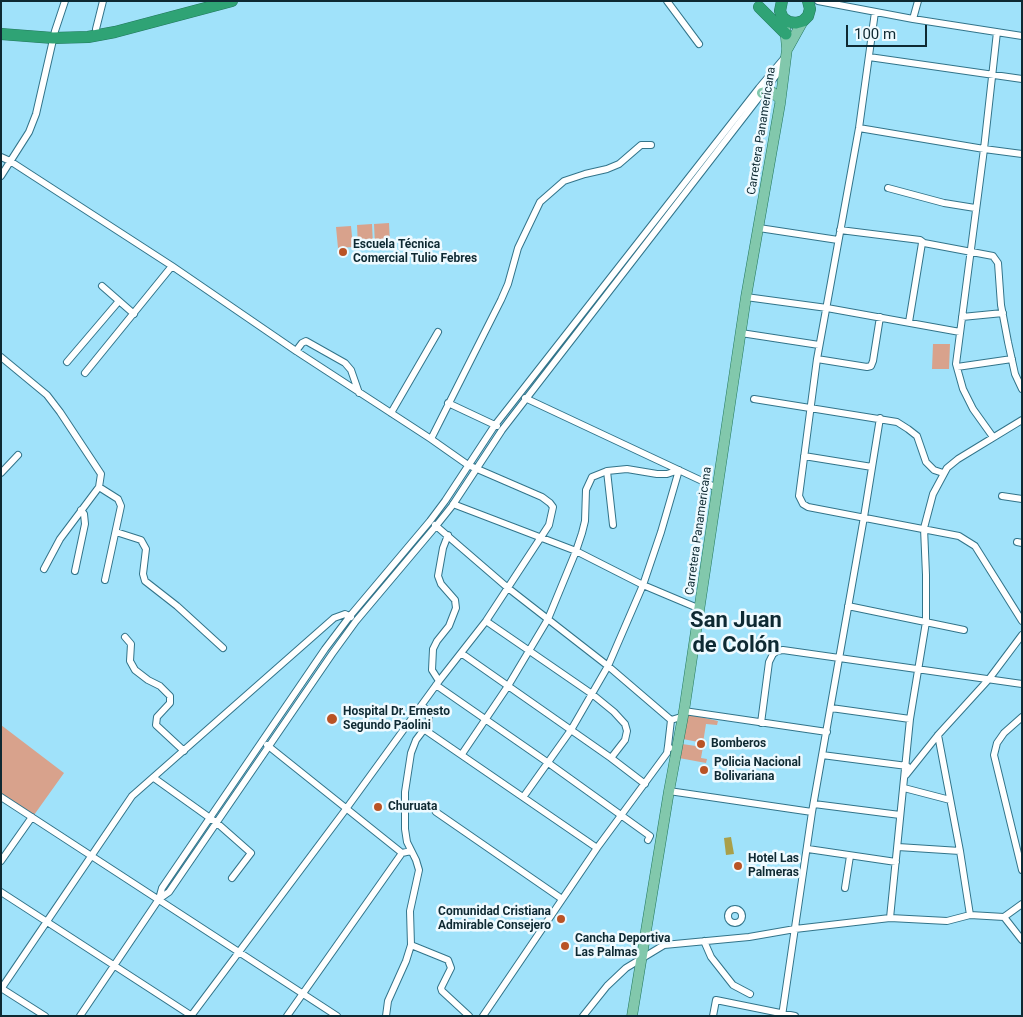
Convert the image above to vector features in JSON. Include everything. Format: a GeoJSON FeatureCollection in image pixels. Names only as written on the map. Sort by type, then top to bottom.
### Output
{"type":"FeatureCollection","features":[{"type":"Feature","properties":{"kind":"highway"},"geometry":{"type":"LineString","coordinates":[[1,27],[54,35],[96,29],[205,1]]}},
{"type":"Feature","properties":{"kind":"highway"},"geometry":{"type":"LineString","coordinates":[[1,34],[88,37],[115,32],[232,1]]}},
{"type":"Feature","properties":{"kind":"highway"},"geometry":{"type":"LineString","coordinates":[[748,1],[782,16],[792,23],[807,12]]}},
{"type":"Feature","properties":{"kind":"highway"},"geometry":{"type":"LineString","coordinates":[[782,1],[780,8],[782,16]]}},
{"type":"Feature","properties":{"kind":"highway"},"geometry":{"type":"LineString","coordinates":[[759,7],[786,34]]}},
{"type":"Feature","properties":{"kind":"main road","name":"Carretera Panamericana"},"geometry":{"type":"LineString","coordinates":[[786,56],[793,36],[807,12]]}},
{"type":"Feature","properties":{"kind":"main road","name":"Carretera Panamericana"},"geometry":{"type":"LineString","coordinates":[[632,1016],[675,756],[684,714],[746,297],[780,99],[786,56],[786,34],[782,16]]}},
{"type":"Feature","properties":{"kind":"main road"},"geometry":{"type":"LineString","coordinates":[[762,93],[772,91],[780,99]]}},
{"type":"Feature","properties":{"kind":"street"},"geometry":{"type":"LineString","coordinates":[[1,176],[29,132],[36,114],[54,35],[65,1]]}},
{"type":"Feature","properties":{"kind":"street"},"geometry":{"type":"LineString","coordinates":[[96,29],[103,1]]}},
{"type":"Feature","properties":{"kind":"street"},"geometry":{"type":"LineString","coordinates":[[667,1],[699,44]]}},
{"type":"Feature","properties":{"kind":"street"},"geometry":{"type":"LineString","coordinates":[[818,1],[913,19],[1022,36]]}},
{"type":"Feature","properties":{"kind":"street"},"geometry":{"type":"LineString","coordinates":[[913,19],[918,1]]}},
{"type":"Feature","properties":{"kind":"street"},"geometry":{"type":"LineString","coordinates":[[807,12],[821,6],[842,6]]}},
{"type":"Feature","properties":{"kind":"street"},"geometry":{"type":"LineString","coordinates":[[875,12],[859,128],[819,345],[799,496],[803,504],[959,536],[975,546],[1022,621]]}},
{"type":"Feature","properties":{"kind":"street"},"geometry":{"type":"LineString","coordinates":[[993,437],[973,409],[963,389],[957,367],[969,252],[984,149],[997,32]]}},
{"type":"Feature","properties":{"kind":"street"},"geometry":{"type":"LineString","coordinates":[[159,899],[169,892],[356,621],[453,504],[502,430],[762,93],[786,56]]}},
{"type":"Feature","properties":{"kind":"street"},"geometry":{"type":"LineString","coordinates":[[80,1016],[159,899],[162,888],[325,649],[350,616],[430,521],[495,425],[740,111],[786,56]]}},
{"type":"Feature","properties":{"kind":"street"},"geometry":{"type":"LineString","coordinates":[[869,57],[1022,79]]}},
{"type":"Feature","properties":{"kind":"street"},"geometry":{"type":"LineString","coordinates":[[859,128],[1022,154]]}},
{"type":"Feature","properties":{"kind":"street"},"geometry":{"type":"LineString","coordinates":[[431,438],[501,300],[508,284],[518,248],[540,202],[564,181],[608,169],[619,164],[641,146],[651,145]]}},
{"type":"Feature","properties":{"kind":"street"},"geometry":{"type":"LineString","coordinates":[[1,157],[172,266],[359,393],[431,438],[475,470],[542,497],[553,507],[549,525],[486,621],[437,683],[346,809],[191,1016],[1,892]]}},
{"type":"Feature","properties":{"kind":"street"},"geometry":{"type":"LineString","coordinates":[[888,188],[950,204],[975,208]]}},
{"type":"Feature","properties":{"kind":"street"},"geometry":{"type":"LineString","coordinates":[[759,228],[838,240]]}},
{"type":"Feature","properties":{"kind":"street"},"geometry":{"type":"LineString","coordinates":[[840,230],[920,240],[922,243],[993,256],[998,264],[1003,313],[1015,374],[1022,389]]}},
{"type":"Feature","properties":{"kind":"street"},"geometry":{"type":"LineString","coordinates":[[909,322],[922,243]]}},
{"type":"Feature","properties":{"kind":"street"},"geometry":{"type":"LineString","coordinates":[[85,373],[172,266]]}},
{"type":"Feature","properties":{"kind":"street"},"geometry":{"type":"LineString","coordinates":[[102,286],[134,314]]}},
{"type":"Feature","properties":{"kind":"street"},"geometry":{"type":"LineString","coordinates":[[746,297],[827,308],[960,332]]}},
{"type":"Feature","properties":{"kind":"street"},"geometry":{"type":"LineString","coordinates":[[67,362],[119,301]]}},
{"type":"Feature","properties":{"kind":"street"},"geometry":{"type":"LineString","coordinates":[[962,317],[1003,313]]}},
{"type":"Feature","properties":{"kind":"street"},"geometry":{"type":"LineString","coordinates":[[817,359],[869,367],[873,362],[880,317]]}},
{"type":"Feature","properties":{"kind":"street"},"geometry":{"type":"LineString","coordinates":[[391,413],[438,332]]}},
{"type":"Feature","properties":{"kind":"street"},"geometry":{"type":"LineString","coordinates":[[741,333],[819,345]]}},
{"type":"Feature","properties":{"kind":"street"},"geometry":{"type":"LineString","coordinates":[[296,351],[306,341],[344,363],[352,370],[359,393]]}},
{"type":"Feature","properties":{"kind":"street"},"geometry":{"type":"LineString","coordinates":[[1,357],[47,395],[101,474],[99,487],[60,539],[44,569]]}},
{"type":"Feature","properties":{"kind":"street"},"geometry":{"type":"LineString","coordinates":[[957,367],[1012,359]]}},
{"type":"Feature","properties":{"kind":"street"},"geometry":{"type":"LineString","coordinates":[[519,394],[717,488]]}},
{"type":"Feature","properties":{"kind":"street"},"geometry":{"type":"LineString","coordinates":[[754,399],[897,422],[917,436],[926,462],[934,470],[943,473]]}},
{"type":"Feature","properties":{"kind":"street"},"geometry":{"type":"LineString","coordinates":[[448,404],[502,430]]}},
{"type":"Feature","properties":{"kind":"street"},"geometry":{"type":"LineString","coordinates":[[782,1015],[813,808],[880,418]]}},
{"type":"Feature","properties":{"kind":"street"},"geometry":{"type":"LineString","coordinates":[[890,918],[900,815],[907,766],[910,718],[926,622],[924,528],[932,494],[943,473],[958,459],[1022,420]]}},
{"type":"Feature","properties":{"kind":"street"},"geometry":{"type":"LineString","coordinates":[[1,473],[18,455]]}},
{"type":"Feature","properties":{"kind":"street"},"geometry":{"type":"LineString","coordinates":[[804,456],[872,467]]}},
{"type":"Feature","properties":{"kind":"street"},"geometry":{"type":"LineString","coordinates":[[462,754],[508,686],[548,619],[576,552],[585,521],[588,482],[596,474],[607,471],[627,469],[667,474],[679,470]]}},
{"type":"Feature","properties":{"kind":"street"},"geometry":{"type":"LineString","coordinates":[[524,796],[570,730],[608,666],[643,585],[679,470]]}},
{"type":"Feature","properties":{"kind":"street"},"geometry":{"type":"LineString","coordinates":[[607,471],[613,525]]}},
{"type":"Feature","properties":{"kind":"street"},"geometry":{"type":"LineString","coordinates":[[99,487],[120,501],[121,510],[105,580]]}},
{"type":"Feature","properties":{"kind":"street"},"geometry":{"type":"LineString","coordinates":[[1002,496],[1022,499]]}},
{"type":"Feature","properties":{"kind":"street"},"geometry":{"type":"LineString","coordinates":[[453,504],[576,552],[643,585],[700,609]]}},
{"type":"Feature","properties":{"kind":"street"},"geometry":{"type":"LineString","coordinates":[[75,571],[85,524],[84,514],[81,510]]}},
{"type":"Feature","properties":{"kind":"street"},"geometry":{"type":"LineString","coordinates":[[430,521],[508,588],[608,666],[671,720]]}},
{"type":"Feature","properties":{"kind":"street"},"geometry":{"type":"LineString","coordinates":[[116,532],[142,540],[146,549],[143,574],[145,581],[177,606],[223,648]]}},
{"type":"Feature","properties":{"kind":"street"},"geometry":{"type":"LineString","coordinates":[[448,535],[443,548],[438,576],[441,584],[455,600],[456,608],[449,626],[437,640],[433,649],[432,670],[437,683],[650,836],[648,840]]}},
{"type":"Feature","properties":{"kind":"street"},"geometry":{"type":"LineString","coordinates":[[848,606],[964,630]]}},
{"type":"Feature","properties":{"kind":"street"},"geometry":{"type":"LineString","coordinates":[[45,1016],[1,988],[132,796],[334,618],[345,614],[356,621]]}},
{"type":"Feature","properties":{"kind":"street"},"geometry":{"type":"LineString","coordinates":[[486,621],[592,694],[625,724],[627,731],[625,740],[611,758]]}},
{"type":"Feature","properties":{"kind":"street"},"geometry":{"type":"LineString","coordinates":[[905,776],[938,735],[989,679],[1022,634]]}},
{"type":"Feature","properties":{"kind":"street"},"geometry":{"type":"LineString","coordinates":[[125,637],[131,644],[130,661],[136,670],[148,680],[160,686],[170,696],[170,703],[157,718],[156,725],[184,751]]}},
{"type":"Feature","properties":{"kind":"street"},"geometry":{"type":"LineString","coordinates":[[761,722],[769,662],[773,654],[783,650],[1022,684]]}},
{"type":"Feature","properties":{"kind":"street"},"geometry":{"type":"LineString","coordinates":[[462,653],[645,784]]}},
{"type":"Feature","properties":{"kind":"street"},"geometry":{"type":"LineString","coordinates":[[386,1016],[388,1001],[411,945],[410,911],[419,870],[418,863],[407,842],[405,829],[406,781],[416,740],[425,730],[429,720],[428,712],[422,705]]}},
{"type":"Feature","properties":{"kind":"street"},"geometry":{"type":"LineString","coordinates":[[831,708],[910,718]]}},
{"type":"Feature","properties":{"kind":"street"},"geometry":{"type":"LineString","coordinates":[[671,720],[684,714],[761,722],[827,732]]}},
{"type":"Feature","properties":{"kind":"street"},"geometry":{"type":"LineString","coordinates":[[1022,717],[1004,733],[997,743],[994,755],[1022,870]]}},
{"type":"Feature","properties":{"kind":"street"},"geometry":{"type":"LineString","coordinates":[[482,1016],[597,848],[668,753],[671,720]]}},
{"type":"Feature","properties":{"kind":"street"},"geometry":{"type":"LineString","coordinates":[[425,730],[524,796],[597,848]]}},
{"type":"Feature","properties":{"kind":"street"},"geometry":{"type":"LineString","coordinates":[[938,735],[970,916]]}},
{"type":"Feature","properties":{"kind":"street"},"geometry":{"type":"LineString","coordinates":[[262,741],[402,854]]}},
{"type":"Feature","properties":{"kind":"street"},"geometry":{"type":"LineString","coordinates":[[668,746],[675,756]]}},
{"type":"Feature","properties":{"kind":"street"},"geometry":{"type":"LineString","coordinates":[[822,755],[907,766]]}},
{"type":"Feature","properties":{"kind":"street"},"geometry":{"type":"LineString","coordinates":[[154,778],[217,823],[251,853],[232,878]]}},
{"type":"Feature","properties":{"kind":"street"},"geometry":{"type":"LineString","coordinates":[[904,788],[950,800]]}},
{"type":"Feature","properties":{"kind":"street"},"geometry":{"type":"LineString","coordinates":[[669,791],[813,808],[900,815]]}},
{"type":"Feature","properties":{"kind":"street"},"geometry":{"type":"LineString","coordinates":[[1,798],[337,1016]]}},
{"type":"Feature","properties":{"kind":"street"},"geometry":{"type":"LineString","coordinates":[[436,812],[562,899]]}},
{"type":"Feature","properties":{"kind":"street"},"geometry":{"type":"LineString","coordinates":[[1,861],[32,817]]}},
{"type":"Feature","properties":{"kind":"street"},"geometry":{"type":"LineString","coordinates":[[898,847],[960,851]]}},
{"type":"Feature","properties":{"kind":"street"},"geometry":{"type":"LineString","coordinates":[[808,849],[896,862]]}},
{"type":"Feature","properties":{"kind":"street"},"geometry":{"type":"LineString","coordinates":[[286,1016],[402,854],[411,851]]}},
{"type":"Feature","properties":{"kind":"street"},"geometry":{"type":"LineString","coordinates":[[845,888],[850,856]]}},
{"type":"Feature","properties":{"kind":"street"},"geometry":{"type":"LineString","coordinates":[[583,1016],[607,986],[626,968],[664,945],[749,937],[796,929],[890,918],[947,920],[970,916],[1004,917],[1022,904]]}},
{"type":"Feature","properties":{"kind":"street"},"geometry":{"type":"LineString","coordinates":[[1004,917],[1022,940]]}},
{"type":"Feature","properties":{"kind":"street"},"geometry":{"type":"LineString","coordinates":[[704,941],[711,957],[732,984],[750,994]]}},
{"type":"Feature","properties":{"kind":"street"},"geometry":{"type":"LineString","coordinates":[[411,945],[448,960],[451,968],[442,991],[469,1016]]}},
{"type":"Feature","properties":{"kind":"street"},"geometry":{"type":"LineString","coordinates":[[713,1016],[716,1000],[782,1015],[795,1016]]}},
{"type":"Feature","properties":{"kind":"shaded area"},"geometry":{"type":"Polygon","coordinates":[[[389,223],[390,244],[375,245],[374,224],[389,223]]]}},
{"type":"Feature","properties":{"kind":"shaded area"},"geometry":{"type":"Polygon","coordinates":[[[372,224],[373,245],[358,246],[357,225],[372,224]]]}},
{"type":"Feature","properties":{"kind":"shaded area"},"geometry":{"type":"Polygon","coordinates":[[[351,226],[353,247],[338,248],[336,227],[351,226]]]}},
{"type":"Feature","properties":{"kind":"shaded area"},"geometry":{"type":"Polygon","coordinates":[[[933,344],[950,344],[949,369],[932,369],[933,344]]]}},
{"type":"Feature","properties":{"kind":"shaded area"},"geometry":{"type":"Polygon","coordinates":[[[687,714],[718,721],[717,725],[706,724],[703,743],[683,739],[687,714]]]}},
{"type":"Feature","properties":{"kind":"shaded area"},"geometry":{"type":"Polygon","coordinates":[[[1,725],[64,773],[34,815],[1,794],[1,725]]]}},
{"type":"Feature","properties":{"kind":"shaded area"},"geometry":{"type":"Polygon","coordinates":[[[682,744],[703,747],[701,758],[707,759],[706,763],[679,758],[682,744]]]}},
{"type":"Feature","properties":{"kind":"shaded area"},"geometry":{"type":"Polygon","coordinates":[[[731,837],[734,854],[726,855],[724,838],[731,837]]]}},
{"type":"Feature","properties":{"kind":"place","name":"Escuela Técnica Comercial Tulio Febres"},"geometry":{"type":"Point","coordinates":[343,252]}},
{"type":"Feature","properties":{"kind":"place","name":"Hospital Dr. Ernesto Segundo Paolini"},"geometry":{"type":"Point","coordinates":[332,719]}},
{"type":"Feature","properties":{"kind":"place","name":"Bomberos"},"geometry":{"type":"Point","coordinates":[701,744]}},
{"type":"Feature","properties":{"kind":"place","name":"Policia Nacional Bolivariana"},"geometry":{"type":"Point","coordinates":[704,770]}},
{"type":"Feature","properties":{"kind":"place","name":"Churuata"},"geometry":{"type":"Point","coordinates":[378,807]}},
{"type":"Feature","properties":{"kind":"place","name":"Hotel Las Palmeras"},"geometry":{"type":"Point","coordinates":[738,866]}},
{"type":"Feature","properties":{"kind":"place","name":"Comunidad Cristiana Admirable Consejero"},"geometry":{"type":"Point","coordinates":[561,919]}},
{"type":"Feature","properties":{"kind":"place","name":"Cancha Deportiva Las Palmas"},"geometry":{"type":"Point","coordinates":[565,946]}},
{"type":"Feature","properties":{"kind":"district","name":"San Juan de Colón"},"geometry":{"type":"Point","coordinates":[736,634]}}]}
